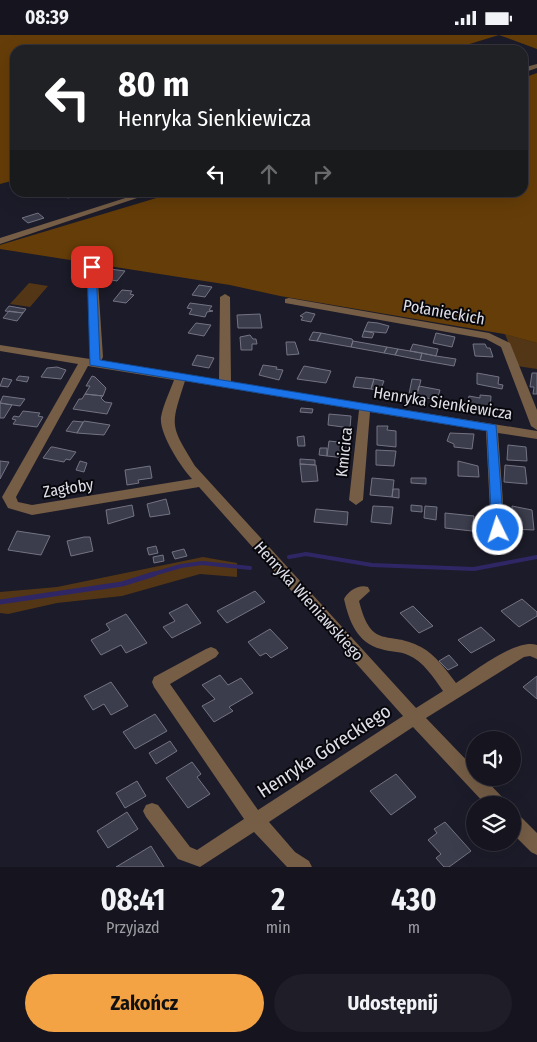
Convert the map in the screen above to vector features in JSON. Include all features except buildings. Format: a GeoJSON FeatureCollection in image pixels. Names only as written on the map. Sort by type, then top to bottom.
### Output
{"type":"FeatureCollection","features":[{"type":"Feature","properties":{"kind":"street"},"geometry":{"type":"LineString","coordinates":[[0,241],[136,197]]}},
{"type":"Feature","properties":{"kind":"street"},"geometry":{"type":"LineString","coordinates":[[89,362],[97,357],[92,267]]}},
{"type":"Feature","properties":{"kind":"street"},"geometry":{"type":"LineString","coordinates":[[225,297],[225,384]]}},
{"type":"Feature","properties":{"kind":"street","name":"Połanieckich"},"geometry":{"type":"LineString","coordinates":[[289,301],[489,335],[506,345],[537,426]]}},
{"type":"Feature","properties":{"kind":"street","name":"Henryka Sienkiewicza"},"geometry":{"type":"LineString","coordinates":[[0,348],[537,435]]}},
{"type":"Feature","properties":{"kind":"street","name":"Zagłoby"},"geometry":{"type":"LineString","coordinates":[[89,362],[9,497],[13,505],[32,510],[202,482]]}},
{"type":"Feature","properties":{"kind":"street","name":"Henryka Wieniawskiego"},"geometry":{"type":"LineString","coordinates":[[181,376],[167,418],[170,435],[190,469],[414,717],[489,796]]}},
{"type":"Feature","properties":{"kind":"street","name":"Kmicica"},"geometry":{"type":"LineString","coordinates":[[356,500],[365,407]]}},
{"type":"Feature","properties":{"kind":"street"},"geometry":{"type":"LineString","coordinates":[[492,428],[498,530]]}},
{"type":"Feature","properties":{"kind":"street"},"geometry":{"type":"LineString","coordinates":[[363,591],[351,599],[354,615],[364,633],[380,643],[419,653],[437,671],[454,693]]}},
{"type":"Feature","properties":{"kind":"street","name":"Henryka Góreckiego"},"geometry":{"type":"LineString","coordinates":[[152,811],[184,853],[198,859],[414,717],[521,651],[534,650],[537,653]]}},
{"type":"Feature","properties":{"kind":"street","name":"Henryka Góreckiego"},"geometry":{"type":"LineString","coordinates":[[212,653],[160,682],[256,821],[289,857],[303,867]]}},
{"type":"Feature","properties":{"kind":"street"},"geometry":{"type":"LineString","coordinates":[[521,829],[537,846]]}},
{"type":"Feature","properties":{"kind":"shaded area"},"geometry":{"type":"Polygon","coordinates":[[[0,35],[499,35],[466,45],[10,45],[10,181],[0,184],[0,35]]]}},
{"type":"Feature","properties":{"kind":"shaded area"},"geometry":{"type":"Polygon","coordinates":[[[499,35],[537,35],[537,49],[499,35]]]}},
{"type":"Feature","properties":{"kind":"shaded area"},"geometry":{"type":"Polygon","coordinates":[[[537,73],[537,343],[504,334],[280,296],[230,285],[0,249],[0,245],[160,197],[528,197],[528,76],[537,73]]]}},
{"type":"Feature","properties":{"kind":"shaded area"},"geometry":{"type":"Polygon","coordinates":[[[29,283],[48,286],[30,307],[10,304],[29,283]]]}},
{"type":"Feature","properties":{"kind":"shaded area"},"geometry":{"type":"Polygon","coordinates":[[[505,334],[537,343],[537,369],[517,366],[505,334]]]}},
{"type":"Feature","properties":{"kind":"shaded area"},"geometry":{"type":"Polygon","coordinates":[[[203,557],[237,563],[237,577],[200,574],[122,596],[57,603],[8,614],[0,613],[0,592],[57,587],[203,557]]]}},
{"type":"Feature","properties":{"kind":"waterway"},"geometry":{"type":"LineString","coordinates":[[289,557],[306,554],[372,565],[474,569],[537,557]]}},
{"type":"Feature","properties":{"kind":"waterway"},"geometry":{"type":"LineString","coordinates":[[150,575],[181,566],[202,563],[250,568]]}},
{"type":"Feature","properties":{"kind":"waterway"},"geometry":{"type":"LineString","coordinates":[[0,602],[122,584],[154,574]]}},
{"type":"Feature","properties":{"kind":"route"},"geometry":{"type":"LineString","coordinates":[[92,267],[97,357],[94,363],[492,428],[498,530]]}}]}
